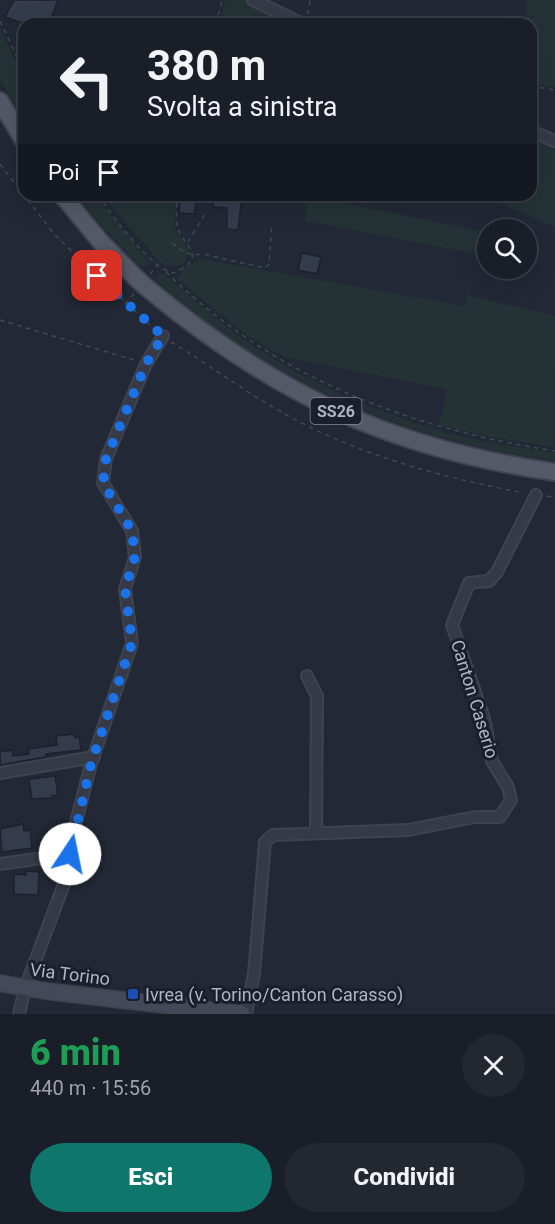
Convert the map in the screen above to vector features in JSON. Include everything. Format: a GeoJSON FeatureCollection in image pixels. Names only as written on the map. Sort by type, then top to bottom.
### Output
{"type":"FeatureCollection","features":[{"type":"Feature","properties":{"kind":"main road"},"geometry":{"type":"LineString","coordinates":[[0,101],[18,131]]}},
{"type":"Feature","properties":{"kind":"main road","name":"SS26"},"geometry":{"type":"LineString","coordinates":[[67,201],[100,241],[141,282],[190,323],[240,359],[333,410],[398,436],[458,454],[555,472]]}},
{"type":"Feature","properties":{"kind":"street"},"geometry":{"type":"LineString","coordinates":[[254,0],[300,18]]}},
{"type":"Feature","properties":{"kind":"street"},"geometry":{"type":"LineString","coordinates":[[537,134],[555,141]]}},
{"type":"Feature","properties":{"kind":"street"},"geometry":{"type":"LineString","coordinates":[[20,1014],[25,988],[64,884],[94,758],[132,643],[125,589],[135,557],[132,531],[103,483],[106,459],[146,364],[163,336]]}},
{"type":"Feature","properties":{"kind":"street","name":"Canton Caserio"},"geometry":{"type":"LineString","coordinates":[[244,1014],[254,974],[265,842],[273,835],[408,830],[475,817],[500,817],[511,800],[508,787],[492,762],[484,718],[452,625],[469,583],[489,581],[497,572],[536,495]]}},
{"type":"Feature","properties":{"kind":"street"},"geometry":{"type":"LineString","coordinates":[[307,676],[317,696],[316,833]]}},
{"type":"Feature","properties":{"kind":"street"},"geometry":{"type":"LineString","coordinates":[[0,773],[94,758]]}},
{"type":"Feature","properties":{"kind":"street"},"geometry":{"type":"LineString","coordinates":[[0,864],[70,854]]}},
{"type":"Feature","properties":{"kind":"street","name":"Via Torino"},"geometry":{"type":"LineString","coordinates":[[0,983],[25,988],[244,1014]]}},
{"type":"Feature","properties":{"kind":"path"},"geometry":{"type":"LineString","coordinates":[[218,18],[222,0]]}},
{"type":"Feature","properties":{"kind":"path"},"geometry":{"type":"LineString","coordinates":[[306,18],[310,0]]}},
{"type":"Feature","properties":{"kind":"path"},"geometry":{"type":"LineString","coordinates":[[0,21],[18,59]]}},
{"type":"Feature","properties":{"kind":"path"},"geometry":{"type":"LineString","coordinates":[[537,87],[555,90]]}},
{"type":"Feature","properties":{"kind":"path"},"geometry":{"type":"LineString","coordinates":[[0,164],[18,187]]}},
{"type":"Feature","properties":{"kind":"path"},"geometry":{"type":"LineString","coordinates":[[29,201],[54,234],[125,304],[163,336],[271,406],[329,436],[394,462],[472,483],[555,498]]}},
{"type":"Feature","properties":{"kind":"path"},"geometry":{"type":"LineString","coordinates":[[103,201],[128,234],[166,272],[253,343],[329,385],[418,421],[476,437],[555,451]]}},
{"type":"Feature","properties":{"kind":"path"},"geometry":{"type":"LineString","coordinates":[[166,272],[174,273],[179,270],[192,255],[192,249],[178,230],[178,201]]}},
{"type":"Feature","properties":{"kind":"path"},"geometry":{"type":"LineString","coordinates":[[187,243],[204,214]]}},
{"type":"Feature","properties":{"kind":"path"},"geometry":{"type":"LineString","coordinates":[[172,243],[184,253],[202,254],[265,268],[269,264],[272,223]]}},
{"type":"Feature","properties":{"kind":"path"},"geometry":{"type":"LineString","coordinates":[[0,320],[146,364]]}},
{"type":"Feature","properties":{"kind":"shaded area"},"geometry":{"type":"Polygon","coordinates":[[[225,0],[247,0],[283,18],[220,18],[225,0]]]}},
{"type":"Feature","properties":{"kind":"shaded area"},"geometry":{"type":"Polygon","coordinates":[[[526,0],[555,0],[555,87],[537,85],[537,18],[527,18],[526,0]]]}},
{"type":"Feature","properties":{"kind":"shaded area"},"geometry":{"type":"Polygon","coordinates":[[[0,28],[18,66],[18,112],[0,80],[0,28]]]}},
{"type":"Feature","properties":{"kind":"shaded area"},"geometry":{"type":"Polygon","coordinates":[[[537,138],[555,145],[555,227],[495,201],[537,201],[537,138]]]}},
{"type":"Feature","properties":{"kind":"shaded area"},"geometry":{"type":"Polygon","coordinates":[[[81,201],[100,201],[150,264],[141,267],[81,201]]]}},
{"type":"Feature","properties":{"kind":"shaded area"},"geometry":{"type":"Polygon","coordinates":[[[107,201],[175,201],[175,229],[188,249],[188,255],[183,263],[175,266],[160,262],[107,201]]]}},
{"type":"Feature","properties":{"kind":"shaded area"},"geometry":{"type":"Polygon","coordinates":[[[308,201],[334,201],[477,230],[477,254],[305,221],[308,201]]]}},
{"type":"Feature","properties":{"kind":"shaded area"},"geometry":{"type":"Polygon","coordinates":[[[201,259],[465,306],[467,295],[555,316],[554,447],[485,436],[439,425],[447,389],[284,357],[248,336],[177,279],[186,267],[201,259]]]}},
{"type":"Feature","properties":{"kind":"shaded area"},"geometry":{"type":"Polygon","coordinates":[[[161,273],[251,344],[331,390],[403,419],[452,434],[555,453],[555,461],[499,452],[445,438],[392,422],[341,401],[291,376],[244,348],[198,315],[155,279],[161,273]]]}},
{"type":"Feature","properties":{"kind":"building"},"geometry":{"type":"Polygon","coordinates":[[[14,0],[58,0],[51,18],[18,18],[18,22],[5,17],[14,0]]]}},
{"type":"Feature","properties":{"kind":"building"},"geometry":{"type":"Polygon","coordinates":[[[180,201],[196,201],[195,214],[179,213],[180,201]]]}},
{"type":"Feature","properties":{"kind":"building"},"geometry":{"type":"Polygon","coordinates":[[[214,201],[241,201],[238,230],[227,229],[227,208],[213,207],[214,201]]]}},
{"type":"Feature","properties":{"kind":"building"},"geometry":{"type":"Polygon","coordinates":[[[302,253],[321,257],[317,274],[298,270],[302,253]]]}},
{"type":"Feature","properties":{"kind":"building"},"geometry":{"type":"Polygon","coordinates":[[[74,734],[75,738],[79,737],[81,750],[46,754],[46,757],[0,765],[0,752],[12,750],[13,756],[29,754],[28,749],[57,745],[56,736],[74,734]]]}},
{"type":"Feature","properties":{"kind":"building"},"geometry":{"type":"Polygon","coordinates":[[[55,776],[58,795],[52,796],[53,798],[32,799],[29,779],[55,776]]]}},
{"type":"Feature","properties":{"kind":"building"},"geometry":{"type":"Polygon","coordinates":[[[23,824],[24,831],[30,830],[32,848],[2,852],[0,829],[23,824]]]}},
{"type":"Feature","properties":{"kind":"building"},"geometry":{"type":"Polygon","coordinates":[[[26,871],[39,872],[38,895],[14,894],[14,874],[26,875],[26,871]]]}},
{"type":"Feature","properties":{"kind":"place","name":"Ivrea (v. Torino/Canton Carasso)"},"geometry":{"type":"Point","coordinates":[133,994]}},
{"type":"Feature","properties":{"kind":"route"},"geometry":{"type":"LineString","coordinates":[[70,854],[91,764],[132,643],[125,589],[135,557],[132,531],[103,483],[106,459],[146,364],[163,336],[125,304],[97,276]]}}]}
